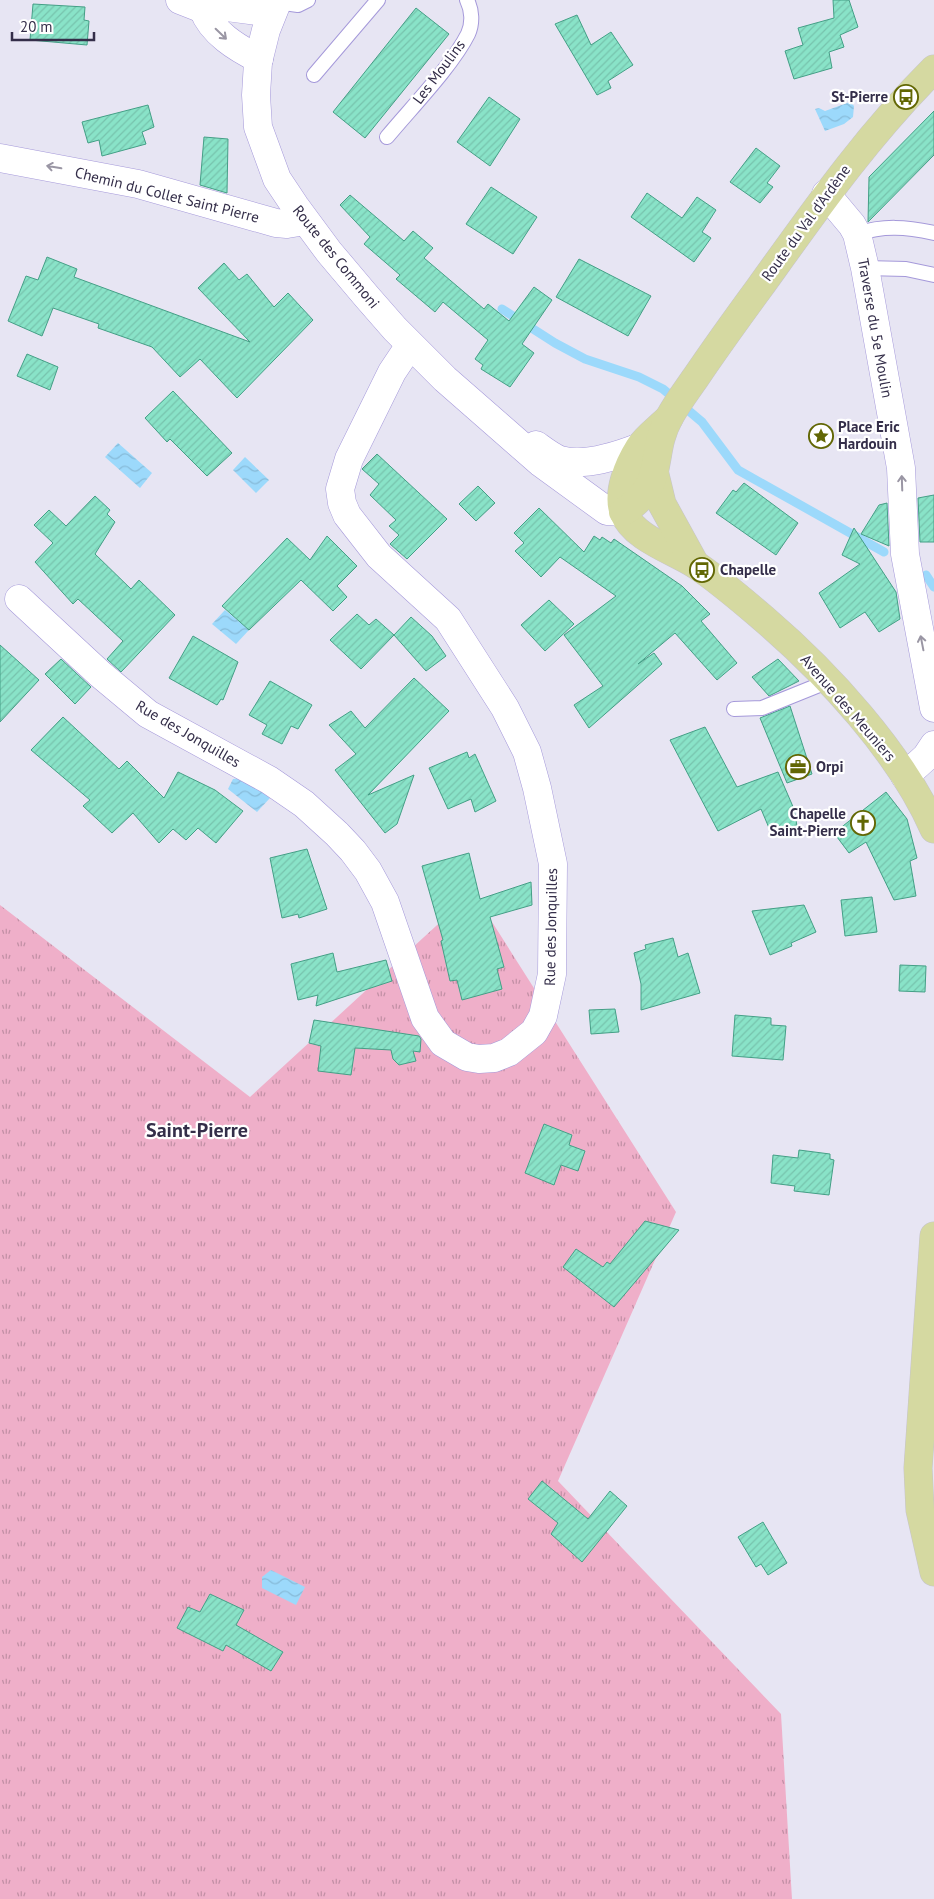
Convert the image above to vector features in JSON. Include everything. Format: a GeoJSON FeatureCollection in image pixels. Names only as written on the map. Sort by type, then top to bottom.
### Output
{"type":"FeatureCollection","features":[{"type":"Feature","properties":{"kind":"main road","name":"Route du Val d'Ardène"},"geometry":{"type":"LineString","coordinates":[[669,418],[690,385],[826,194],[882,122],[934,69]]}},
{"type":"Feature","properties":{"kind":"main road"},"geometry":{"type":"LineString","coordinates":[[626,505],[627,474],[640,447],[669,418]]}},
{"type":"Feature","properties":{"kind":"main road"},"geometry":{"type":"LineString","coordinates":[[626,505],[646,493],[655,475],[656,459],[669,418]]}},
{"type":"Feature","properties":{"kind":"main road","name":"Avenue des Meuniers"},"geometry":{"type":"LineString","coordinates":[[655,475],[662,504],[690,555]]}},
{"type":"Feature","properties":{"kind":"main road","name":"Avenue des Meuniers"},"geometry":{"type":"LineString","coordinates":[[626,505],[638,531],[690,555],[764,619],[829,681],[878,738],[905,776],[918,796],[934,829]]}},
{"type":"Feature","properties":{"kind":"main road"},"geometry":{"type":"LineString","coordinates":[[934,1236],[918,1468],[920,1510],[934,1572]]}},
{"type":"Feature","properties":{"kind":"street"},"geometry":{"type":"LineString","coordinates":[[191,4],[227,7],[276,5]]}},
{"type":"Feature","properties":{"kind":"street"},"geometry":{"type":"LineString","coordinates":[[191,4],[227,40],[259,60]]}},
{"type":"Feature","properties":{"kind":"street","name":"Route des Commoni"},"geometry":{"type":"LineString","coordinates":[[276,5],[259,60],[256,87],[258,127],[277,179],[305,221],[335,260],[410,345],[445,379],[541,463],[607,511],[626,505]]}},
{"type":"Feature","properties":{"kind":"street","name":"Chemin du Collet Saint Pierre"},"geometry":{"type":"LineString","coordinates":[[0,158],[138,184],[276,223],[287,224],[305,221]]}},
{"type":"Feature","properties":{"kind":"street","name":"Traverse du 5e Moulin"},"geometry":{"type":"LineString","coordinates":[[826,194],[847,218],[856,234],[865,268],[900,460],[905,554],[934,708]]}},
{"type":"Feature","properties":{"kind":"street","name":"Rue des Jonquilles"},"geometry":{"type":"LineString","coordinates":[[19,599],[100,674],[148,714],[269,780],[304,804],[337,834],[358,858],[385,902],[426,1018],[433,1031],[443,1043],[467,1058],[494,1058],[509,1052],[534,1032],[543,1016],[552,974],[553,864],[537,788],[526,752],[505,708],[461,636],[448,619],[374,550],[347,515],[340,489],[349,459],[397,362],[410,345]]}},
{"type":"Feature","properties":{"kind":"street","name":"Route des Commoni"},"geometry":{"type":"LineString","coordinates":[[490,417],[560,460],[626,505]]}},
{"type":"Feature","properties":{"kind":"street"},"geometry":{"type":"LineString","coordinates":[[560,460],[604,460],[640,447]]}},
{"type":"Feature","properties":{"kind":"street"},"geometry":{"type":"LineString","coordinates":[[905,776],[926,757],[934,745]]}},
{"type":"Feature","properties":{"kind":"lane"},"geometry":{"type":"LineString","coordinates":[[276,5],[298,5],[308,0]]}},
{"type":"Feature","properties":{"kind":"lane"},"geometry":{"type":"LineString","coordinates":[[314,75],[378,0]]}},
{"type":"Feature","properties":{"kind":"lane","name":"Les Moulins"},"geometry":{"type":"LineString","coordinates":[[387,138],[453,57],[469,32],[472,16],[468,0]]}},
{"type":"Feature","properties":{"kind":"lane"},"geometry":{"type":"LineString","coordinates":[[856,234],[872,229],[901,226],[934,233]]}},
{"type":"Feature","properties":{"kind":"lane"},"geometry":{"type":"LineString","coordinates":[[865,268],[906,269],[934,275]]}},
{"type":"Feature","properties":{"kind":"lane"},"geometry":{"type":"LineString","coordinates":[[734,709],[762,708],[829,681]]}},
{"type":"Feature","properties":{"kind":"green space"},"geometry":{"type":"Polygon","coordinates":[[[473,892],[676,1212],[558,1481],[781,1714],[792,1899],[0,1899],[0,905],[250,1097],[473,892]]]}},
{"type":"Feature","properties":{"kind":"water"},"geometry":{"type":"Polygon","coordinates":[[[850,102],[854,106],[853,117],[844,124],[825,131],[815,109],[819,108],[825,111],[850,102]]]}},
{"type":"Feature","properties":{"kind":"water"},"geometry":{"type":"Polygon","coordinates":[[[118,443],[152,473],[140,488],[105,457],[118,443]]]}},
{"type":"Feature","properties":{"kind":"water"},"geometry":{"type":"Polygon","coordinates":[[[245,457],[269,480],[256,493],[233,470],[245,457]]]}},
{"type":"Feature","properties":{"kind":"water"},"geometry":{"type":"Polygon","coordinates":[[[225,610],[249,630],[236,644],[212,624],[225,610]]]}},
{"type":"Feature","properties":{"kind":"water"},"geometry":{"type":"Polygon","coordinates":[[[242,778],[270,798],[257,812],[228,789],[233,779],[242,778]]]}},
{"type":"Feature","properties":{"kind":"water"},"geometry":{"type":"Polygon","coordinates":[[[271,1570],[305,1587],[296,1605],[262,1588],[262,1577],[271,1570]]]}},
{"type":"Feature","properties":{"kind":"building"},"geometry":{"type":"Polygon","coordinates":[[[833,0],[849,0],[858,27],[840,35],[844,47],[829,52],[832,68],[794,79],[785,51],[803,45],[798,28],[834,18],[833,0]]]}},
{"type":"Feature","properties":{"kind":"building"},"geometry":{"type":"Polygon","coordinates":[[[33,4],[85,7],[84,20],[89,21],[87,45],[30,40],[33,4]]]}},
{"type":"Feature","properties":{"kind":"building"},"geometry":{"type":"Polygon","coordinates":[[[416,8],[449,34],[365,138],[333,112],[416,8]]]}},
{"type":"Feature","properties":{"kind":"building"},"geometry":{"type":"Polygon","coordinates":[[[577,15],[591,45],[611,32],[633,65],[608,81],[611,88],[597,95],[555,24],[577,15]]]}},
{"type":"Feature","properties":{"kind":"building"},"geometry":{"type":"Polygon","coordinates":[[[489,97],[520,119],[490,166],[457,142],[489,97]]]}},
{"type":"Feature","properties":{"kind":"building"},"geometry":{"type":"Polygon","coordinates":[[[148,105],[154,127],[142,132],[146,144],[102,156],[99,140],[88,143],[82,122],[148,105]]]}},
{"type":"Feature","properties":{"kind":"building"},"geometry":{"type":"Polygon","coordinates":[[[934,111],[934,155],[868,222],[869,177],[934,111]]]}},
{"type":"Feature","properties":{"kind":"building"},"geometry":{"type":"Polygon","coordinates":[[[204,137],[228,139],[227,193],[200,185],[204,137]]]}},
{"type":"Feature","properties":{"kind":"building"},"geometry":{"type":"Polygon","coordinates":[[[756,148],[780,166],[767,183],[773,187],[760,203],[730,182],[756,148]]]}},
{"type":"Feature","properties":{"kind":"building"},"geometry":{"type":"Polygon","coordinates":[[[491,187],[537,217],[513,254],[466,224],[491,187]]]}},
{"type":"Feature","properties":{"kind":"building"},"geometry":{"type":"Polygon","coordinates":[[[647,193],[682,218],[697,197],[716,210],[702,232],[711,238],[694,262],[631,217],[647,193]]]}},
{"type":"Feature","properties":{"kind":"building"},"geometry":{"type":"Polygon","coordinates":[[[350,195],[404,241],[413,231],[433,248],[424,258],[484,309],[488,304],[509,321],[534,287],[552,300],[522,344],[534,353],[510,387],[481,369],[483,365],[475,359],[488,340],[443,302],[435,312],[396,279],[400,275],[364,244],[370,237],[340,205],[350,195]]]}},
{"type":"Feature","properties":{"kind":"building"},"geometry":{"type":"Polygon","coordinates":[[[47,257],[77,269],[74,277],[250,342],[198,288],[224,263],[239,280],[247,274],[274,307],[288,293],[313,320],[237,398],[200,359],[180,377],[152,347],[98,328],[99,324],[53,308],[42,336],[8,321],[26,276],[38,280],[47,257]]]}},
{"type":"Feature","properties":{"kind":"building"},"geometry":{"type":"Polygon","coordinates":[[[579,259],[651,296],[628,336],[556,297],[579,259]]]}},
{"type":"Feature","properties":{"kind":"building"},"geometry":{"type":"Polygon","coordinates":[[[27,354],[58,367],[50,390],[17,376],[27,354]]]}},
{"type":"Feature","properties":{"kind":"building"},"geometry":{"type":"Polygon","coordinates":[[[173,391],[232,453],[207,476],[170,439],[167,442],[145,418],[173,391]]]}},
{"type":"Feature","properties":{"kind":"building"},"geometry":{"type":"Polygon","coordinates":[[[377,454],[447,519],[407,559],[390,544],[399,535],[389,526],[396,520],[370,495],[379,484],[362,469],[377,454]]]}},
{"type":"Feature","properties":{"kind":"building"},"geometry":{"type":"Polygon","coordinates":[[[744,483],[798,523],[776,555],[716,513],[733,490],[736,492],[744,483]]]}},
{"type":"Feature","properties":{"kind":"building"},"geometry":{"type":"Polygon","coordinates":[[[478,486],[495,503],[476,521],[459,504],[478,486]]]}},
{"type":"Feature","properties":{"kind":"building"},"geometry":{"type":"Polygon","coordinates":[[[934,495],[934,542],[920,542],[918,498],[934,495]]]}},
{"type":"Feature","properties":{"kind":"building"},"geometry":{"type":"Polygon","coordinates":[[[95,496],[110,510],[107,514],[115,522],[95,554],[131,589],[139,580],[175,615],[121,672],[107,659],[123,641],[78,599],[73,604],[35,562],[53,543],[34,525],[49,510],[66,526],[95,496]]]}},
{"type":"Feature","properties":{"kind":"building"},"geometry":{"type":"Polygon","coordinates":[[[887,503],[889,546],[861,534],[879,505],[887,503]]]}},
{"type":"Feature","properties":{"kind":"building"},"geometry":{"type":"Polygon","coordinates":[[[539,508],[584,552],[594,536],[600,540],[602,537],[611,543],[614,539],[682,586],[710,614],[701,621],[737,663],[717,680],[675,633],[638,664],[654,653],[662,664],[589,728],[574,705],[603,686],[564,635],[616,596],[560,557],[541,577],[515,551],[524,543],[514,533],[539,508]]]}},
{"type":"Feature","properties":{"kind":"building"},"geometry":{"type":"Polygon","coordinates":[[[854,528],[896,592],[900,619],[879,632],[865,612],[840,628],[819,593],[860,564],[842,555],[854,528]]]}},
{"type":"Feature","properties":{"kind":"building"},"geometry":{"type":"Polygon","coordinates":[[[327,536],[357,566],[337,586],[347,597],[333,611],[301,580],[249,630],[222,606],[287,538],[310,560],[327,536]]]}},
{"type":"Feature","properties":{"kind":"building"},"geometry":{"type":"Polygon","coordinates":[[[549,600],[574,624],[545,651],[521,625],[549,600]]]}},
{"type":"Feature","properties":{"kind":"building"},"geometry":{"type":"Polygon","coordinates":[[[357,614],[369,625],[376,619],[394,635],[361,669],[330,640],[357,614]]]}},
{"type":"Feature","properties":{"kind":"building"},"geometry":{"type":"Polygon","coordinates":[[[411,617],[432,636],[446,656],[426,671],[394,635],[411,617]]]}},
{"type":"Feature","properties":{"kind":"building"},"geometry":{"type":"Polygon","coordinates":[[[193,636],[238,662],[223,700],[221,699],[217,705],[169,678],[193,636]]]}},
{"type":"Feature","properties":{"kind":"building"},"geometry":{"type":"Polygon","coordinates":[[[0,645],[39,680],[0,722],[0,645]]]}},
{"type":"Feature","properties":{"kind":"building"},"geometry":{"type":"Polygon","coordinates":[[[61,659],[91,687],[75,704],[45,674],[61,659]]]}},
{"type":"Feature","properties":{"kind":"building"},"geometry":{"type":"Polygon","coordinates":[[[778,659],[799,681],[769,696],[752,677],[778,659]]]}},
{"type":"Feature","properties":{"kind":"building"},"geometry":{"type":"Polygon","coordinates":[[[414,678],[449,711],[368,795],[414,775],[397,824],[385,833],[335,770],[356,754],[329,725],[351,711],[365,728],[414,678]]]}},
{"type":"Feature","properties":{"kind":"building"},"geometry":{"type":"Polygon","coordinates":[[[270,681],[312,705],[298,729],[291,726],[282,744],[262,734],[267,725],[249,715],[270,681]]]}},
{"type":"Feature","properties":{"kind":"building"},"geometry":{"type":"Polygon","coordinates":[[[790,706],[812,774],[787,783],[760,718],[790,706]]]}},
{"type":"Feature","properties":{"kind":"building"},"geometry":{"type":"Polygon","coordinates":[[[63,717],[119,769],[127,761],[164,798],[178,772],[215,790],[243,811],[216,843],[198,828],[186,840],[173,829],[159,843],[133,813],[112,833],[83,806],[90,800],[31,750],[63,717]]]}},
{"type":"Feature","properties":{"kind":"building"},"geometry":{"type":"Polygon","coordinates":[[[705,727],[737,787],[778,772],[794,809],[797,826],[772,835],[761,809],[718,831],[670,740],[705,727]]]}},
{"type":"Feature","properties":{"kind":"building"},"geometry":{"type":"Polygon","coordinates":[[[467,752],[469,758],[475,754],[496,801],[475,812],[471,799],[448,809],[429,768],[467,752]]]}},
{"type":"Feature","properties":{"kind":"building"},"geometry":{"type":"Polygon","coordinates":[[[886,792],[907,819],[917,858],[910,861],[916,896],[894,900],[866,842],[849,853],[834,833],[886,792]]]}},
{"type":"Feature","properties":{"kind":"building"},"geometry":{"type":"Polygon","coordinates":[[[307,849],[327,909],[299,918],[298,914],[282,918],[270,858],[307,849]]]}},
{"type":"Feature","properties":{"kind":"building"},"geometry":{"type":"Polygon","coordinates":[[[469,853],[480,899],[531,882],[532,905],[490,917],[504,967],[497,969],[502,989],[462,1000],[457,980],[450,981],[441,941],[443,940],[422,866],[469,853]]]}},
{"type":"Feature","properties":{"kind":"building"},"geometry":{"type":"Polygon","coordinates":[[[872,897],[877,932],[845,936],[841,900],[872,897]]]}},
{"type":"Feature","properties":{"kind":"building"},"geometry":{"type":"Polygon","coordinates":[[[804,905],[816,932],[791,943],[792,946],[770,955],[752,911],[804,905]]]}},
{"type":"Feature","properties":{"kind":"building"},"geometry":{"type":"Polygon","coordinates":[[[673,938],[678,957],[688,953],[700,993],[641,1010],[641,984],[634,953],[646,949],[645,945],[673,938]]]}},
{"type":"Feature","properties":{"kind":"building"},"geometry":{"type":"Polygon","coordinates":[[[333,953],[337,972],[386,960],[392,981],[316,1006],[318,995],[298,1000],[291,964],[333,953]]]}},
{"type":"Feature","properties":{"kind":"building"},"geometry":{"type":"Polygon","coordinates":[[[900,965],[926,966],[925,992],[899,991],[900,965]]]}},
{"type":"Feature","properties":{"kind":"building"},"geometry":{"type":"Polygon","coordinates":[[[615,1009],[619,1032],[591,1034],[589,1010],[615,1009]]]}},
{"type":"Feature","properties":{"kind":"building"},"geometry":{"type":"Polygon","coordinates":[[[735,1015],[771,1018],[771,1025],[786,1026],[783,1060],[732,1056],[735,1015]]]}},
{"type":"Feature","properties":{"kind":"building"},"geometry":{"type":"Polygon","coordinates":[[[314,1020],[419,1036],[421,1039],[420,1052],[413,1051],[416,1061],[399,1065],[393,1059],[391,1050],[355,1048],[351,1075],[318,1071],[321,1046],[309,1043],[314,1020]]]}},
{"type":"Feature","properties":{"kind":"building"},"geometry":{"type":"Polygon","coordinates":[[[544,1124],[572,1135],[569,1145],[585,1151],[578,1171],[561,1165],[554,1185],[525,1173],[544,1124]]]}},
{"type":"Feature","properties":{"kind":"building"},"geometry":{"type":"Polygon","coordinates":[[[799,1150],[830,1154],[830,1159],[834,1160],[829,1195],[794,1191],[795,1186],[771,1183],[773,1155],[798,1158],[799,1150]]]}},
{"type":"Feature","properties":{"kind":"building"},"geometry":{"type":"Polygon","coordinates":[[[645,1221],[679,1230],[614,1307],[563,1267],[576,1249],[603,1267],[607,1262],[610,1264],[645,1221]]]}},
{"type":"Feature","properties":{"kind":"building"},"geometry":{"type":"Polygon","coordinates":[[[542,1481],[588,1519],[610,1491],[627,1506],[582,1562],[551,1534],[558,1523],[528,1499],[542,1481]]]}},
{"type":"Feature","properties":{"kind":"building"},"geometry":{"type":"Polygon","coordinates":[[[763,1522],[787,1563],[768,1575],[761,1564],[756,1567],[738,1537],[763,1522]]]}},
{"type":"Feature","properties":{"kind":"building"},"geometry":{"type":"Polygon","coordinates":[[[210,1594],[244,1610],[236,1625],[283,1652],[271,1671],[226,1645],[223,1651],[177,1628],[188,1607],[200,1612],[210,1594]]]}},
{"type":"Feature","properties":{"kind":"waterway"},"geometry":{"type":"LineString","coordinates":[[502,309],[555,343],[585,359],[639,377],[663,389],[702,422],[738,470],[884,552]]}},
{"type":"Feature","properties":{"kind":"waterway"},"geometry":{"type":"LineString","coordinates":[[926,575],[934,587]]}},
{"type":"Feature","properties":{"kind":"place","name":"St-Pierre"},"geometry":{"type":"Point","coordinates":[906,97]}},
{"type":"Feature","properties":{"kind":"place","name":"Place Eric Hardouin"},"geometry":{"type":"Point","coordinates":[821,436]}},
{"type":"Feature","properties":{"kind":"place","name":"Chapelle"},"geometry":{"type":"Point","coordinates":[702,570]}},
{"type":"Feature","properties":{"kind":"place","name":"Orpi"},"geometry":{"type":"Point","coordinates":[798,767]}},
{"type":"Feature","properties":{"kind":"place","name":"Chapelle Saint-Pierre"},"geometry":{"type":"Point","coordinates":[863,823]}},
{"type":"Feature","properties":{"kind":"district","name":"Saint-Pierre"},"geometry":{"type":"Point","coordinates":[197,1130]}}]}
